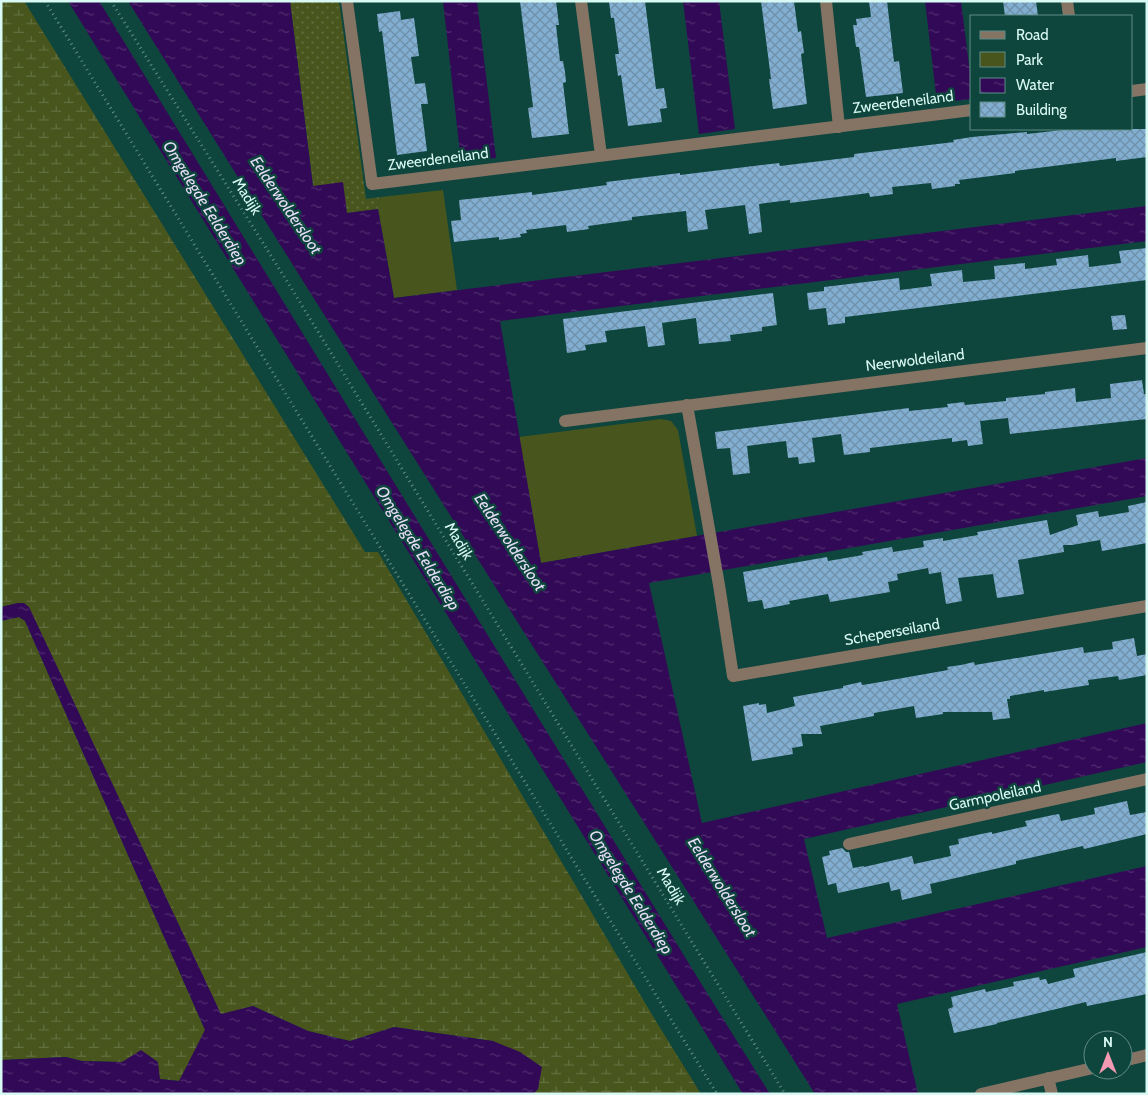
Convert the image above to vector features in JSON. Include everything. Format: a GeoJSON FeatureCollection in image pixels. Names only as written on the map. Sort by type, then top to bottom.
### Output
{"type":"FeatureCollection","features":[{"type":"Feature","properties":{"kind":"street","name":"Zweerdeneiland"},"geometry":{"type":"LineString","coordinates":[[347,1],[372,184],[970,110]]}},
{"type":"Feature","properties":{"kind":"street"},"geometry":{"type":"LineString","coordinates":[[581,1],[601,156]]}},
{"type":"Feature","properties":{"kind":"street","name":"Zweerdeneiland"},"geometry":{"type":"LineString","coordinates":[[826,1],[839,127]]}},
{"type":"Feature","properties":{"kind":"street"},"geometry":{"type":"LineString","coordinates":[[1067,1],[1068,15]]}},
{"type":"Feature","properties":{"kind":"street"},"geometry":{"type":"LineString","coordinates":[[1133,91],[1147,89]]}},
{"type":"Feature","properties":{"kind":"street","name":"Neerwoldeiland"},"geometry":{"type":"LineString","coordinates":[[565,421],[1147,348]]}},
{"type":"Feature","properties":{"kind":"street","name":"Scheperseiland"},"geometry":{"type":"LineString","coordinates":[[688,405],[733,676],[1147,606]]}},
{"type":"Feature","properties":{"kind":"street","name":"Garmpoleiland"},"geometry":{"type":"LineString","coordinates":[[849,844],[1147,779]]}},
{"type":"Feature","properties":{"kind":"street"},"geometry":{"type":"LineString","coordinates":[[1133,1058],[1147,1055]]}},
{"type":"Feature","properties":{"kind":"street"},"geometry":{"type":"LineString","coordinates":[[981,1094],[1083,1070]]}},
{"type":"Feature","properties":{"kind":"street"},"geometry":{"type":"LineString","coordinates":[[1048,1078],[1052,1094]]}},
{"type":"Feature","properties":{"kind":"path"},"geometry":{"type":"LineString","coordinates":[[46,1],[316,444],[717,1094]]}},
{"type":"Feature","properties":{"kind":"path","name":"Madijk"},"geometry":{"type":"LineString","coordinates":[[111,1],[290,286],[785,1094]]}},
{"type":"Feature","properties":{"kind":"green space"},"geometry":{"type":"Polygon","coordinates":[[[1,1],[24,1],[365,552],[378,552],[701,1094],[533,1094],[538,1089],[493,1041],[394,1027],[350,1041],[308,1031],[253,1006],[221,1015],[29,608],[18,603],[1,607],[1,1]]]}},
{"type":"Feature","properties":{"kind":"green space"},"geometry":{"type":"Polygon","coordinates":[[[290,1],[339,1],[366,199],[381,197],[378,209],[347,213],[313,186],[290,1]]]}},
{"type":"Feature","properties":{"kind":"green space"},"geometry":{"type":"Polygon","coordinates":[[[443,190],[457,290],[394,298],[378,209],[381,197],[443,190]]]}},
{"type":"Feature","properties":{"kind":"green space"},"geometry":{"type":"Polygon","coordinates":[[[661,419],[671,421],[678,430],[697,536],[541,563],[519,437],[661,419]]]}},
{"type":"Feature","properties":{"kind":"green space"},"geometry":{"type":"Polygon","coordinates":[[[19,617],[25,621],[205,1030],[180,1081],[160,1079],[122,1062],[82,1061],[66,1057],[1,1060],[1,621],[19,617]]]}},
{"type":"Feature","properties":{"kind":"water","name":"Omgelegde Eelderdiep"},"geometry":{"type":"Polygon","coordinates":[[[68,1],[99,1],[770,1094],[743,1094],[68,1]]]}},
{"type":"Feature","properties":{"kind":"water","name":"Eelderwoldersloot"},"geometry":{"type":"Polygon","coordinates":[[[128,1],[290,1],[313,186],[343,182],[347,213],[378,209],[394,298],[1147,206],[1147,241],[500,321],[541,563],[1147,458],[1147,496],[649,583],[702,823],[1147,723],[1147,762],[804,839],[827,938],[1147,866],[1147,947],[897,1004],[918,1094],[815,1094],[128,1]]]}},
{"type":"Feature","properties":{"kind":"water"},"geometry":{"type":"Polygon","coordinates":[[[443,1],[477,1],[496,158],[461,162],[443,1]]]}},
{"type":"Feature","properties":{"kind":"water"},"geometry":{"type":"Polygon","coordinates":[[[683,1],[719,1],[735,129],[699,134],[683,1]]]}},
{"type":"Feature","properties":{"kind":"water"},"geometry":{"type":"Polygon","coordinates":[[[925,1],[961,1],[970,73],[970,99],[937,103],[925,1]]]}},
{"type":"Feature","properties":{"kind":"water"},"geometry":{"type":"Polygon","coordinates":[[[24,603],[29,607],[221,1014],[253,1006],[308,1031],[350,1041],[394,1027],[493,1041],[520,1052],[542,1067],[538,1089],[533,1094],[1,1094],[1,1060],[66,1057],[82,1061],[122,1062],[141,1050],[158,1062],[160,1079],[179,1081],[205,1030],[25,621],[19,617],[1,621],[1,607],[24,603]]]}},
{"type":"Feature","properties":{"kind":"building"},"geometry":{"type":"Polygon","coordinates":[[[520,1],[556,1],[559,25],[556,25],[560,61],[563,61],[565,72],[566,82],[563,83],[569,134],[532,138],[528,108],[533,107],[520,1]]]}},
{"type":"Feature","properties":{"kind":"building"},"geometry":{"type":"Polygon","coordinates":[[[609,1],[645,1],[656,89],[664,88],[667,108],[660,109],[662,122],[628,126],[621,75],[618,76],[615,54],[619,54],[614,18],[611,18],[609,1]]]}},
{"type":"Feature","properties":{"kind":"building"},"geometry":{"type":"Polygon","coordinates":[[[761,1],[794,1],[798,32],[801,31],[804,53],[801,54],[807,104],[773,109],[761,1]]]}},
{"type":"Feature","properties":{"kind":"building"},"geometry":{"type":"Polygon","coordinates":[[[869,1],[887,1],[894,62],[899,61],[903,93],[866,97],[859,47],[856,47],[853,25],[857,25],[856,19],[871,17],[869,1]]]}},
{"type":"Feature","properties":{"kind":"building"},"geometry":{"type":"Polygon","coordinates":[[[1003,1],[1036,1],[1038,15],[1005,15],[1003,1]]]}},
{"type":"Feature","properties":{"kind":"building"},"geometry":{"type":"Polygon","coordinates":[[[400,11],[401,20],[414,18],[419,56],[411,57],[415,84],[425,83],[428,104],[421,104],[427,151],[397,155],[382,31],[379,32],[377,14],[400,11]]]}},
{"type":"Feature","properties":{"kind":"building"},"geometry":{"type":"Polygon","coordinates":[[[1147,129],[1147,157],[1116,161],[1116,158],[1015,171],[1015,173],[959,180],[960,184],[955,184],[955,186],[932,189],[931,183],[892,187],[893,194],[870,197],[869,193],[790,203],[790,200],[759,204],[762,232],[749,234],[745,205],[705,210],[708,229],[688,232],[686,211],[632,217],[632,220],[588,226],[589,229],[567,232],[566,225],[526,230],[527,233],[520,234],[521,237],[499,240],[499,237],[454,242],[451,221],[461,220],[459,200],[532,192],[532,195],[607,185],[606,182],[779,163],[780,166],[854,157],[854,154],[954,142],[953,140],[972,137],[1027,132],[1027,134],[1062,130],[1147,129]]]}},
{"type":"Feature","properties":{"kind":"building"},"geometry":{"type":"Polygon","coordinates":[[[1147,248],[1147,280],[845,317],[845,323],[828,325],[826,308],[809,310],[807,293],[824,291],[824,287],[899,278],[900,290],[932,286],[930,274],[962,270],[963,282],[995,279],[994,266],[1025,263],[1025,269],[1057,265],[1056,259],[1088,255],[1089,267],[1121,263],[1119,251],[1147,248]]]}},
{"type":"Feature","properties":{"kind":"building"},"geometry":{"type":"Polygon","coordinates":[[[773,293],[777,325],[762,327],[762,331],[730,335],[731,341],[699,344],[696,318],[662,323],[665,345],[648,347],[645,326],[605,331],[607,342],[585,345],[586,350],[567,353],[563,319],[773,293]]]}},
{"type":"Feature","properties":{"kind":"building"},"geometry":{"type":"Polygon","coordinates":[[[1125,315],[1127,329],[1113,330],[1111,316],[1125,315]]]}},
{"type":"Feature","properties":{"kind":"building"},"geometry":{"type":"Polygon","coordinates":[[[1142,380],[1144,394],[1147,394],[1147,419],[1010,434],[1008,418],[980,421],[983,444],[968,446],[967,440],[952,442],[952,438],[870,448],[870,452],[844,455],[841,434],[812,438],[815,462],[799,464],[798,457],[788,458],[786,441],[747,446],[750,473],[733,475],[730,448],[717,449],[715,432],[909,408],[909,411],[948,407],[947,404],[964,402],[965,405],[1006,401],[1006,398],[1045,394],[1045,392],[1075,388],[1076,402],[1111,398],[1110,384],[1142,380]]]}},
{"type":"Feature","properties":{"kind":"building"},"geometry":{"type":"Polygon","coordinates":[[[1147,502],[1147,543],[1102,551],[1100,540],[1063,545],[1064,552],[1018,560],[1024,594],[997,598],[993,574],[958,578],[962,601],[946,604],[941,572],[929,574],[928,568],[897,574],[898,580],[888,582],[890,592],[830,602],[828,594],[789,601],[790,604],[764,609],[762,600],[748,602],[743,572],[827,557],[828,561],[863,555],[862,552],[892,547],[893,552],[924,547],[923,541],[943,538],[943,541],[978,535],[977,532],[1047,520],[1050,535],[1078,525],[1076,515],[1098,511],[1099,517],[1129,512],[1128,506],[1147,502]]]}},
{"type":"Feature","properties":{"kind":"building"},"geometry":{"type":"Polygon","coordinates":[[[1134,638],[1137,656],[1147,654],[1147,675],[1119,680],[1118,676],[1088,680],[1089,685],[1010,696],[1010,699],[1007,699],[1010,718],[993,720],[992,712],[943,712],[943,714],[916,718],[914,706],[874,713],[874,716],[820,726],[822,734],[801,734],[803,746],[792,748],[793,754],[752,761],[743,706],[759,703],[759,705],[766,704],[767,713],[795,706],[793,697],[843,688],[843,686],[861,682],[862,685],[869,684],[948,670],[947,667],[974,662],[975,665],[1083,647],[1084,653],[1113,649],[1112,642],[1134,638]]]}},
{"type":"Feature","properties":{"kind":"building"},"geometry":{"type":"Polygon","coordinates":[[[1127,801],[1130,815],[1147,812],[1147,834],[1084,849],[1083,846],[1016,861],[1016,864],[930,884],[932,893],[902,900],[900,889],[891,891],[889,882],[838,893],[836,883],[828,885],[822,857],[830,855],[829,851],[842,848],[849,852],[853,868],[912,856],[914,864],[951,856],[949,846],[959,844],[958,839],[1027,826],[1025,821],[1053,815],[1059,814],[1061,821],[1095,814],[1094,808],[1127,801]]]}},
{"type":"Feature","properties":{"kind":"building"},"geometry":{"type":"Polygon","coordinates":[[[1147,952],[1147,994],[1087,1006],[1086,1002],[954,1033],[948,1009],[953,1007],[951,997],[985,989],[986,992],[1014,986],[1013,982],[1039,977],[1040,980],[1046,979],[1048,984],[1075,977],[1073,969],[1147,952]]]}}]}
